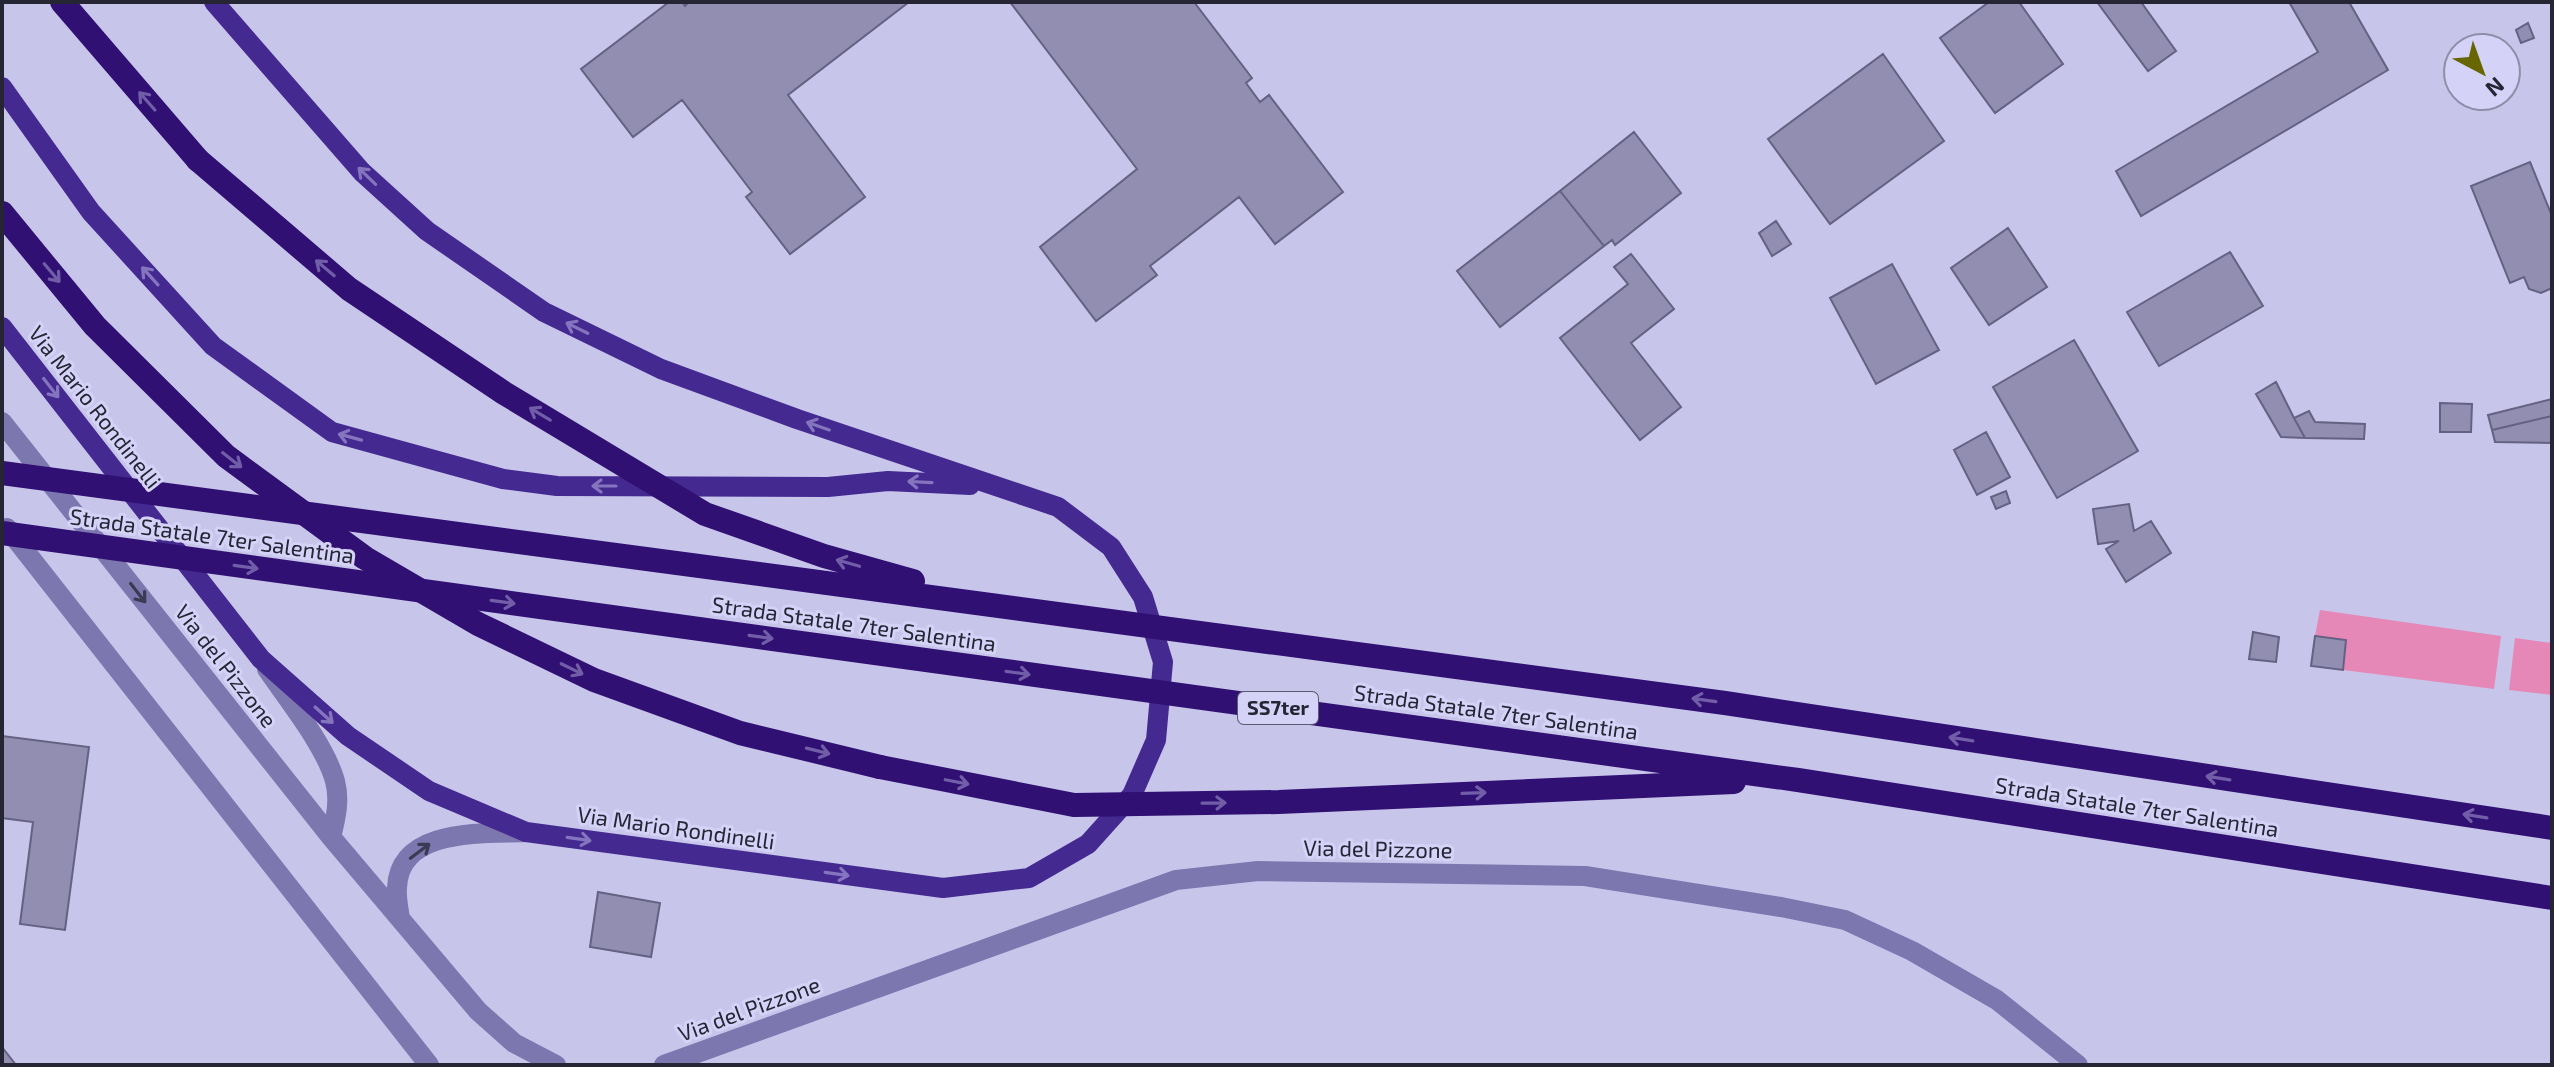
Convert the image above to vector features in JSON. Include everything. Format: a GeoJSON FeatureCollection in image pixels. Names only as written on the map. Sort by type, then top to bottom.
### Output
{"type":"FeatureCollection","features":[{"type":"Feature","properties":{"kind":"highway"},"geometry":{"type":"LineString","coordinates":[[62,2],[198,160],[349,289],[504,393],[705,514],[824,556],[918,583],[947,598]]}},
{"type":"Feature","properties":{"kind":"highway"},"geometry":{"type":"LineString","coordinates":[[2,213],[95,326],[226,456],[365,558],[478,624],[594,680],[740,733],[880,767],[1074,805],[1279,802],[1798,780]]}},
{"type":"Feature","properties":{"kind":"highway","name":"Strada Statale 7ter Salentina"},"geometry":{"type":"LineString","coordinates":[[2,473],[1725,703],[2552,828]]}},
{"type":"Feature","properties":{"kind":"highway","name":"Strada Statale 7ter Salentina"},"geometry":{"type":"LineString","coordinates":[[2,533],[1798,780],[2552,898]]}},
{"type":"Feature","properties":{"kind":"main road"},"geometry":{"type":"LineString","coordinates":[[214,2],[362,172],[427,231],[544,312],[661,369],[998,487]]}},
{"type":"Feature","properties":{"kind":"main road"},"geometry":{"type":"LineString","coordinates":[[2,87],[91,212],[213,346],[332,432],[503,479],[557,486],[828,487],[888,481],[998,487]]}},
{"type":"Feature","properties":{"kind":"main road","name":"Via Mario Rondinelli"},"geometry":{"type":"LineString","coordinates":[[2,327],[261,659],[348,736],[429,791],[526,832],[943,888],[1029,878],[1088,844],[1132,795],[1156,740],[1163,662],[1143,597],[1111,547],[1058,507],[998,487]]}},
{"type":"Feature","properties":{"kind":"street","name":"Via del Pizzone"},"geometry":{"type":"LineString","coordinates":[[2,422],[331,837],[478,1011],[514,1043],[556,1065]]}},
{"type":"Feature","properties":{"kind":"street"},"geometry":{"type":"LineString","coordinates":[[2,522],[429,1065]]}},
{"type":"Feature","properties":{"kind":"street"},"geometry":{"type":"LineString","coordinates":[[261,659],[316,742],[335,781],[337,812],[331,837]]}},
{"type":"Feature","properties":{"kind":"street"},"geometry":{"type":"LineString","coordinates":[[400,919],[396,887],[405,863],[422,846],[448,835],[526,832]]}},
{"type":"Feature","properties":{"kind":"street","name":"Via del Pizzone"},"geometry":{"type":"LineString","coordinates":[[664,1065],[1176,880],[1258,871],[1585,876],[1845,920],[1912,951],[1997,1000],[2078,1065]]}},
{"type":"Feature","properties":{"kind":"shaded area"},"geometry":{"type":"Polygon","coordinates":[[[2320,610],[2501,636],[2494,689],[2343,670],[2346,640],[2315,636],[2320,610]]]}},
{"type":"Feature","properties":{"kind":"shaded area"},"geometry":{"type":"Polygon","coordinates":[[[2515,638],[2552,643],[2552,695],[2509,690],[2515,638]]]}},
{"type":"Feature","properties":{"kind":"building"},"geometry":{"type":"Polygon","coordinates":[[[669,2],[682,2],[685,6],[689,2],[909,2],[788,95],[865,197],[790,254],[746,197],[752,192],[682,100],[633,137],[581,69],[669,2]]]}},
{"type":"Feature","properties":{"kind":"building"},"geometry":{"type":"Polygon","coordinates":[[[1010,2],[1194,2],[1252,78],[1246,83],[1260,102],[1269,95],[1343,192],[1275,244],[1239,197],[1150,266],[1157,275],[1096,321],[1040,247],[1137,169],[1010,2]]]}},
{"type":"Feature","properties":{"kind":"building"},"geometry":{"type":"Polygon","coordinates":[[[1989,2],[2019,2],[2063,64],[1995,113],[1940,38],[1989,2]]]}},
{"type":"Feature","properties":{"kind":"building"},"geometry":{"type":"Polygon","coordinates":[[[2097,2],[2141,2],[2176,51],[2148,71],[2097,2]]]}},
{"type":"Feature","properties":{"kind":"building"},"geometry":{"type":"Polygon","coordinates":[[[2289,2],[2349,2],[2388,70],[2141,216],[2116,171],[2318,52],[2289,2]]]}},
{"type":"Feature","properties":{"kind":"building"},"geometry":{"type":"Polygon","coordinates":[[[2528,23],[2534,38],[2522,43],[2522,32],[2516,30],[2528,23]]]}},
{"type":"Feature","properties":{"kind":"building"},"geometry":{"type":"Polygon","coordinates":[[[1883,54],[1944,141],[1830,224],[1768,139],[1883,54]]]}},
{"type":"Feature","properties":{"kind":"building"},"geometry":{"type":"Polygon","coordinates":[[[1634,132],[1681,193],[1615,245],[1612,240],[1604,246],[1560,191],[1634,132]]]}},
{"type":"Feature","properties":{"kind":"building"},"geometry":{"type":"Polygon","coordinates":[[[2530,162],[2552,216],[2552,288],[2541,293],[2529,289],[2524,277],[2510,283],[2471,186],[2530,162]]]}},
{"type":"Feature","properties":{"kind":"building"},"geometry":{"type":"Polygon","coordinates":[[[1560,191],[1604,246],[1500,327],[1457,271],[1560,191]]]}},
{"type":"Feature","properties":{"kind":"building"},"geometry":{"type":"Polygon","coordinates":[[[1776,221],[1791,244],[1772,256],[1759,233],[1776,221]]]}},
{"type":"Feature","properties":{"kind":"building"},"geometry":{"type":"Polygon","coordinates":[[[2008,228],[2047,287],[1989,325],[1951,268],[2008,228]]]}},
{"type":"Feature","properties":{"kind":"building"},"geometry":{"type":"Polygon","coordinates":[[[2230,252],[2263,306],[2159,366],[2127,312],[2230,252]]]}},
{"type":"Feature","properties":{"kind":"building"},"geometry":{"type":"Polygon","coordinates":[[[1631,254],[1674,309],[1631,343],[1681,407],[1640,440],[1560,338],[1628,284],[1614,267],[1631,254]]]}},
{"type":"Feature","properties":{"kind":"building"},"geometry":{"type":"Polygon","coordinates":[[[1892,264],[1939,350],[1876,384],[1830,298],[1892,264]]]}},
{"type":"Feature","properties":{"kind":"building"},"geometry":{"type":"Polygon","coordinates":[[[2074,340],[2138,451],[2057,498],[1993,387],[2074,340]]]}},
{"type":"Feature","properties":{"kind":"building"},"geometry":{"type":"Polygon","coordinates":[[[2276,382],[2305,438],[2281,437],[2256,394],[2276,382]]]}},
{"type":"Feature","properties":{"kind":"building"},"geometry":{"type":"Polygon","coordinates":[[[2552,399],[2552,416],[2492,430],[2488,415],[2552,399]]]}},
{"type":"Feature","properties":{"kind":"building"},"geometry":{"type":"Polygon","coordinates":[[[2440,403],[2472,404],[2471,432],[2440,432],[2440,403]]]}},
{"type":"Feature","properties":{"kind":"building"},"geometry":{"type":"Polygon","coordinates":[[[2309,411],[2315,422],[2365,424],[2364,439],[2305,438],[2294,418],[2309,411]]]}},
{"type":"Feature","properties":{"kind":"building"},"geometry":{"type":"Polygon","coordinates":[[[2552,416],[2552,443],[2495,442],[2492,430],[2552,416]]]}},
{"type":"Feature","properties":{"kind":"building"},"geometry":{"type":"Polygon","coordinates":[[[1986,432],[2010,477],[1977,495],[1954,450],[1986,432]]]}},
{"type":"Feature","properties":{"kind":"building"},"geometry":{"type":"Polygon","coordinates":[[[2006,491],[2010,503],[1996,509],[1991,497],[2006,491]]]}},
{"type":"Feature","properties":{"kind":"building"},"geometry":{"type":"Polygon","coordinates":[[[2129,504],[2134,531],[2151,521],[2171,553],[2126,582],[2106,549],[2119,541],[2098,544],[2093,509],[2129,504]]]}},
{"type":"Feature","properties":{"kind":"building"},"geometry":{"type":"Polygon","coordinates":[[[2253,632],[2279,637],[2276,662],[2249,659],[2253,632]]]}},
{"type":"Feature","properties":{"kind":"building"},"geometry":{"type":"Polygon","coordinates":[[[2315,636],[2346,640],[2343,670],[2311,666],[2315,636]]]}},
{"type":"Feature","properties":{"kind":"building"},"geometry":{"type":"Polygon","coordinates":[[[2,736],[89,747],[65,930],[20,924],[33,822],[2,818],[2,736]]]}},
{"type":"Feature","properties":{"kind":"building"},"geometry":{"type":"Polygon","coordinates":[[[598,892],[660,903],[651,957],[590,947],[598,892]]]}},
{"type":"Feature","properties":{"kind":"building"},"geometry":{"type":"Polygon","coordinates":[[[2,1047],[16,1065],[2,1065],[2,1047]]]}}]}
